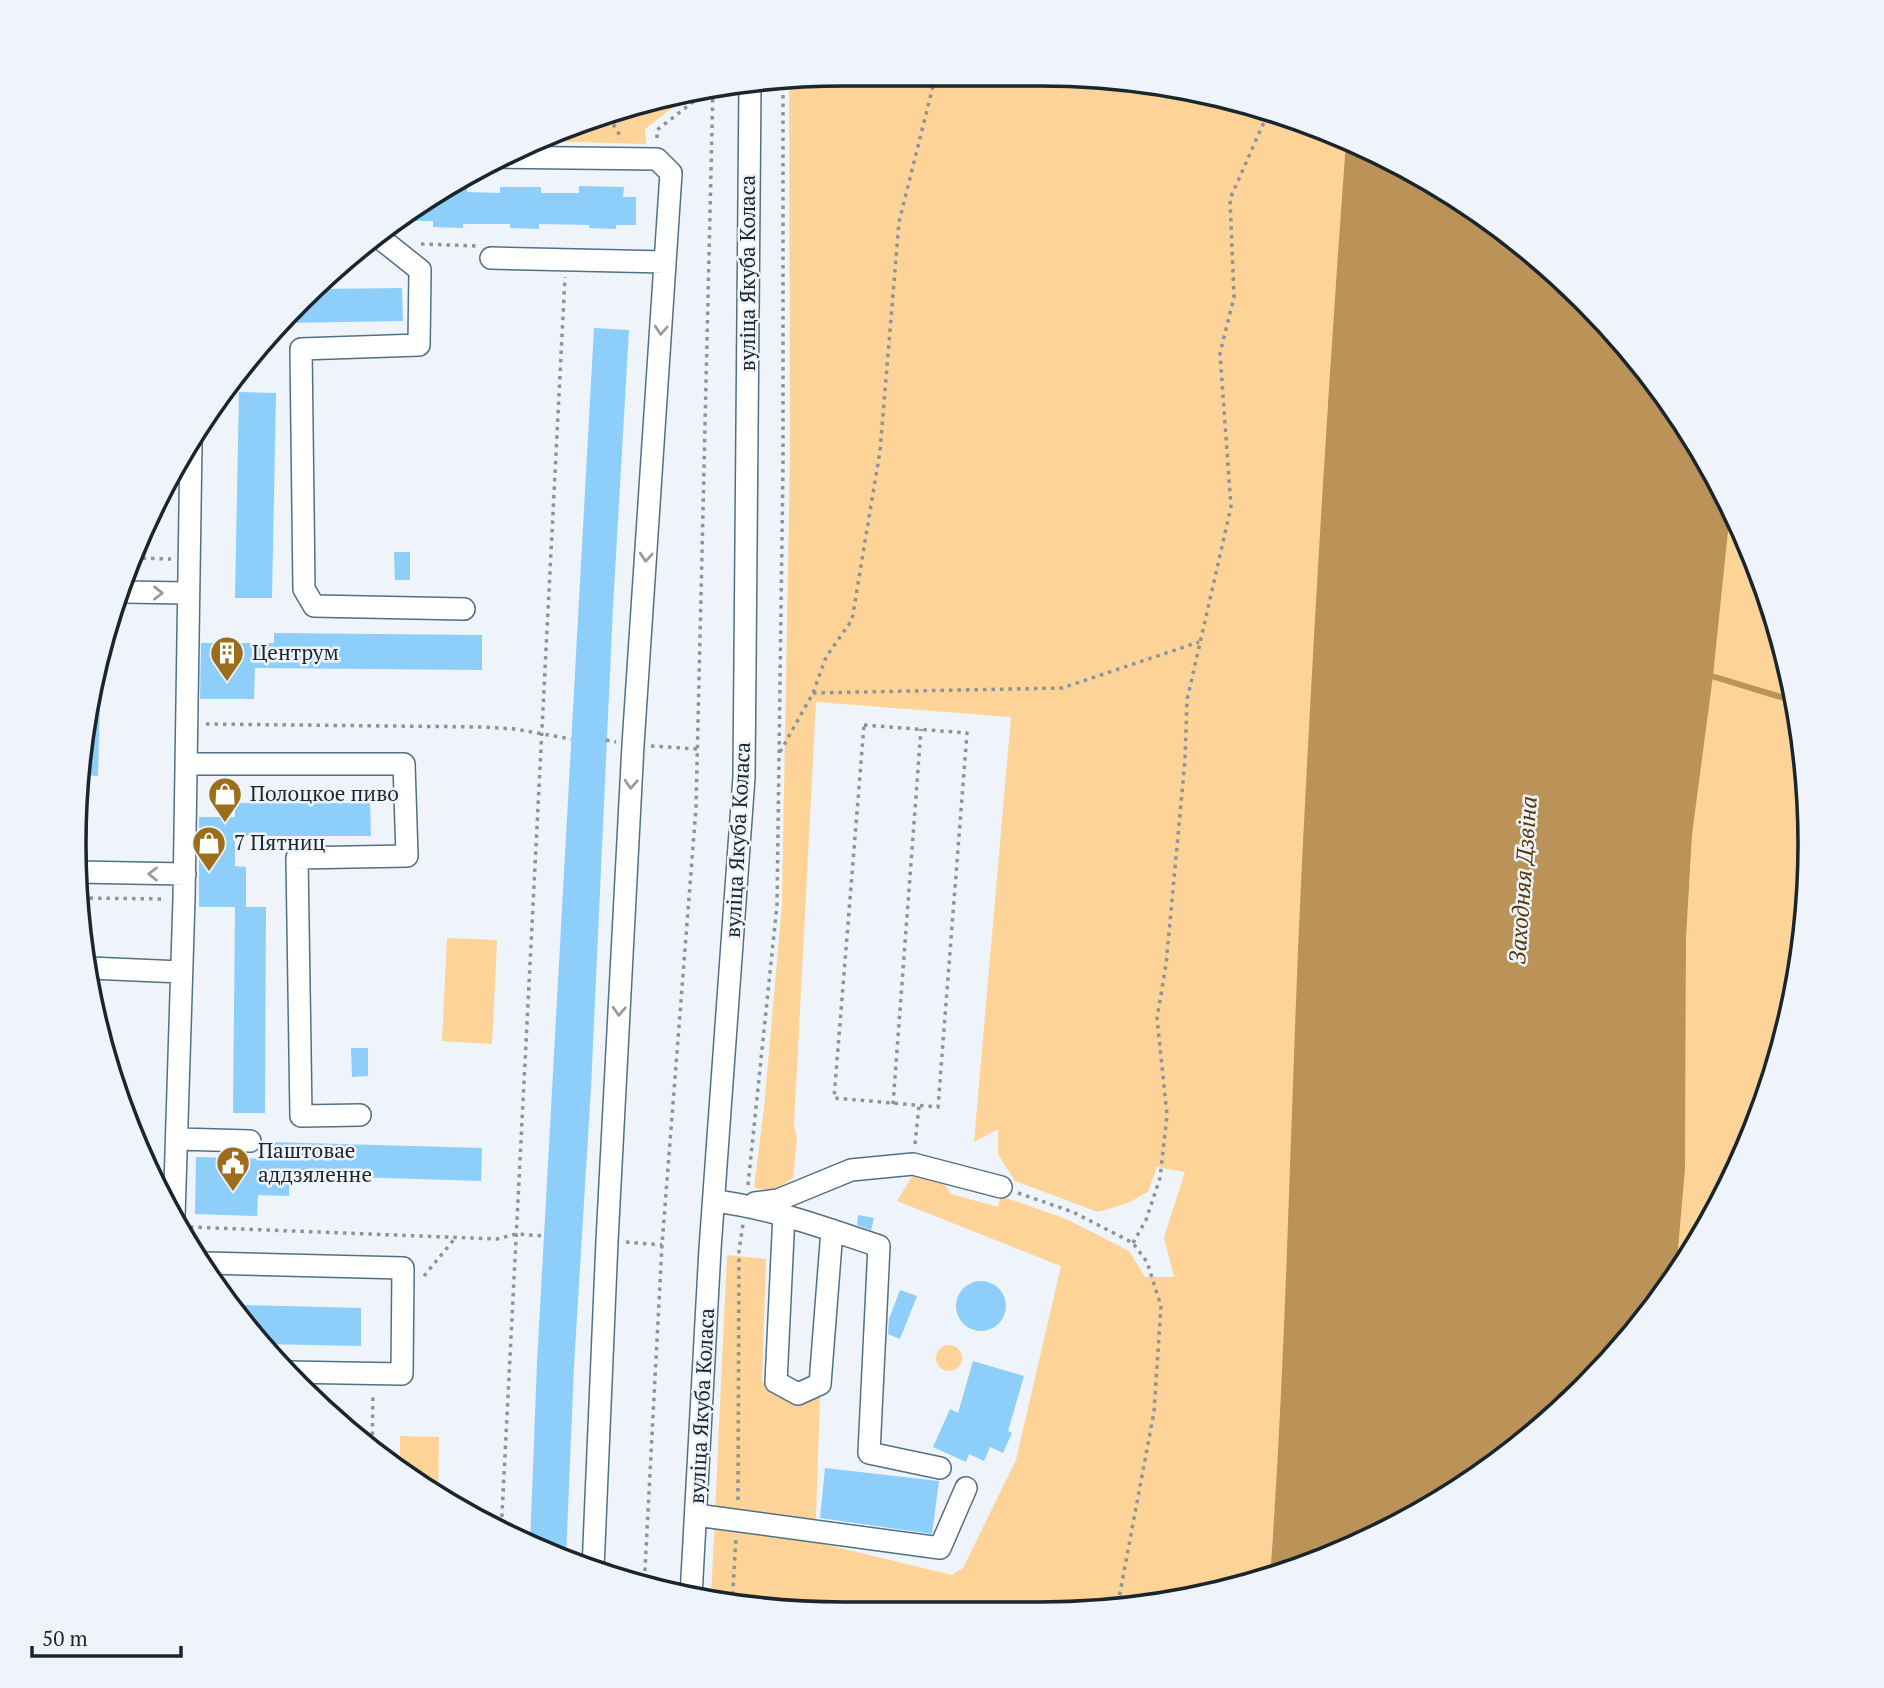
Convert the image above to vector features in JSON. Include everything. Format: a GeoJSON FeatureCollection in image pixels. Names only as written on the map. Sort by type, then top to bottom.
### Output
{"type":"FeatureCollection","features":[{"type":"Feature","properties":{"kind":"street","name":"вуліца Якуба Коласа"},"geometry":{"type":"LineString","coordinates":[[692,1587],[710,1249],[744,778],[750,91]]}},
{"type":"Feature","properties":{"kind":"street"},"geometry":{"type":"LineString","coordinates":[[531,154],[657,159],[671,173],[633,745],[593,1560]]}},
{"type":"Feature","properties":{"kind":"street"},"geometry":{"type":"LineString","coordinates":[[383,241],[420,270],[419,345],[301,349],[304,589],[314,606],[464,609]]}},
{"type":"Feature","properties":{"kind":"street"},"geometry":{"type":"LineString","coordinates":[[491,258],[665,262]]}},
{"type":"Feature","properties":{"kind":"street"},"geometry":{"type":"LineString","coordinates":[[175,1200],[185,874],[191,459]]}},
{"type":"Feature","properties":{"kind":"street"},"geometry":{"type":"LineString","coordinates":[[129,592],[188,593]]}},
{"type":"Feature","properties":{"kind":"street"},"geometry":{"type":"LineString","coordinates":[[186,764],[404,764],[407,856],[297,858],[301,1116],[360,1115]]}},
{"type":"Feature","properties":{"kind":"street"},"geometry":{"type":"LineString","coordinates":[[87,872],[185,874]]}},
{"type":"Feature","properties":{"kind":"street"},"geometry":{"type":"LineString","coordinates":[[96,968],[181,972]]}},
{"type":"Feature","properties":{"kind":"street"},"geometry":{"type":"LineString","coordinates":[[178,1139],[250,1141]]}},
{"type":"Feature","properties":{"kind":"street"},"geometry":{"type":"LineString","coordinates":[[746,1205],[778,1200],[851,1170],[913,1164],[1001,1186]]}},
{"type":"Feature","properties":{"kind":"street"},"geometry":{"type":"LineString","coordinates":[[715,1201],[784,1214],[879,1246],[869,1453],[940,1468]]}},
{"type":"Feature","properties":{"kind":"street"},"geometry":{"type":"LineString","coordinates":[[784,1214],[776,1382],[798,1394],[820,1384],[832,1230]]}},
{"type":"Feature","properties":{"kind":"street"},"geometry":{"type":"LineString","coordinates":[[213,1263],[403,1268],[402,1374],[301,1372]]}},
{"type":"Feature","properties":{"kind":"street"},"geometry":{"type":"LineString","coordinates":[[696,1515],[940,1548],[966,1488]]}},
{"type":"Feature","properties":{"kind":"path"},"geometry":{"type":"LineString","coordinates":[[779,754],[813,694],[826,657],[852,620],[880,451],[899,222],[933,86]]}},
{"type":"Feature","properties":{"kind":"path"},"geometry":{"type":"LineString","coordinates":[[733,1594],[738,1520],[739,1251],[777,905],[783,462],[783,88]]}},
{"type":"Feature","properties":{"kind":"path"},"geometry":{"type":"LineString","coordinates":[[645,1575],[662,1245],[696,808],[713,97]]}},
{"type":"Feature","properties":{"kind":"path"},"geometry":{"type":"LineString","coordinates":[[657,130],[696,100]]}},
{"type":"Feature","properties":{"kind":"path"},"geometry":{"type":"LineString","coordinates":[[1133,1243],[1146,1220],[1160,1178],[1165,1140],[1167,1115],[1157,1017],[1167,951],[1185,760],[1186,700],[1231,507],[1220,353],[1234,297],[1230,200],[1264,120]]}},
{"type":"Feature","properties":{"kind":"path"},"geometry":{"type":"LineString","coordinates":[[502,1520],[566,260]]}},
{"type":"Feature","properties":{"kind":"path"},"geometry":{"type":"LineString","coordinates":[[141,558],[189,559]]}},
{"type":"Feature","properties":{"kind":"path"},"geometry":{"type":"LineString","coordinates":[[813,694],[1062,688],[1199,642]]}},
{"type":"Feature","properties":{"kind":"path"},"geometry":{"type":"LineString","coordinates":[[187,724],[483,727],[515,729],[571,739]]}},
{"type":"Feature","properties":{"kind":"path"},"geometry":{"type":"LineString","coordinates":[[863,725],[921,729],[967,733],[938,1107],[834,1097],[863,725]]}},
{"type":"Feature","properties":{"kind":"path"},"geometry":{"type":"LineString","coordinates":[[893,1104],[921,729]]}},
{"type":"Feature","properties":{"kind":"path"},"geometry":{"type":"LineString","coordinates":[[645,746],[698,748]]}},
{"type":"Feature","properties":{"kind":"path"},"geometry":{"type":"LineString","coordinates":[[87,898],[184,900]]}},
{"type":"Feature","properties":{"kind":"path"},"geometry":{"type":"LineString","coordinates":[[913,1164],[919,1105]]}},
{"type":"Feature","properties":{"kind":"path"},"geometry":{"type":"LineString","coordinates":[[1001,1186],[1073,1212],[1133,1243],[1147,1262],[1161,1306],[1154,1412],[1118,1598]]}},
{"type":"Feature","properties":{"kind":"path"},"geometry":{"type":"LineString","coordinates":[[190,1227],[497,1239],[516,1234],[545,1236]]}},
{"type":"Feature","properties":{"kind":"path"},"geometry":{"type":"LineString","coordinates":[[403,1301],[456,1237]]}},
{"type":"Feature","properties":{"kind":"path"},"geometry":{"type":"LineString","coordinates":[[607,1241],[662,1245]]}},
{"type":"Feature","properties":{"kind":"path"},"geometry":{"type":"LineString","coordinates":[[372,1438],[373,1373]]}},
{"type":"Feature","properties":{"kind":"shaded area"},"geometry":{"type":"Polygon","coordinates":[[[1040,86],[1139,92],[1236,112],[1284,126],[1345,150],[1324,500],[1291,1218],[1271,1566],[1188,1588],[1090,1601],[794,1601],[711,1591],[727,1255],[766,1259],[762,1381],[777,1393],[820,1397],[815,1542],[952,1575],[963,1568],[1016,1460],[1061,1266],[897,1201],[913,1175],[941,1179],[951,1194],[998,1207],[1001,1196],[1066,1219],[1129,1251],[1145,1277],[1174,1277],[1164,1237],[1185,1172],[1157,1167],[1148,1192],[1128,1203],[1098,1212],[1015,1181],[998,1154],[998,1129],[974,1142],[1011,717],[816,702],[794,1125],[797,1139],[793,1178],[773,1191],[754,1188],[782,905],[790,457],[789,88],[1040,86]]]}},
{"type":"Feature","properties":{"kind":"shaded area"},"geometry":{"type":"Polygon","coordinates":[[[676,105],[645,129],[646,144],[558,142],[600,126],[676,105]]]}},
{"type":"Feature","properties":{"kind":"shaded area"},"geometry":{"type":"Polygon","coordinates":[[[1728,527],[1758,600],[1784,696],[1797,794],[1797,894],[1784,992],[1758,1088],[1720,1179],[1678,1253],[1685,1169],[1686,939],[1692,835],[1713,676],[1728,527]]]}},
{"type":"Feature","properties":{"kind":"shaded area"},"geometry":{"type":"Polygon","coordinates":[[[447,938],[497,940],[492,1044],[442,1041],[447,938]]]}},
{"type":"Feature","properties":{"kind":"shaded area"},"geometry":{"type":"Polygon","coordinates":[[[949,1345],[958,1349],[962,1358],[958,1367],[949,1371],[940,1367],[936,1358],[940,1349],[949,1345]]]}},
{"type":"Feature","properties":{"kind":"shaded area"},"geometry":{"type":"Polygon","coordinates":[[[400,1436],[439,1437],[438,1484],[423,1474],[400,1458],[400,1436]]]}},
{"type":"Feature","properties":{"kind":"water","name":"Заходняя Дзвіна"},"geometry":{"type":"Polygon","coordinates":[[[1345,150],[1419,187],[1502,242],[1576,308],[1642,382],[1697,465],[1728,527],[1713,676],[1692,835],[1686,939],[1685,1169],[1678,1253],[1642,1306],[1610,1344],[1540,1414],[1502,1446],[1419,1501],[1375,1524],[1330,1545],[1271,1566],[1288,1230],[1297,971],[1327,419],[1345,150]]]}},
{"type":"Feature","properties":{"kind":"building"},"geometry":{"type":"Polygon","coordinates":[[[467,186],[467,192],[500,193],[500,187],[541,187],[541,193],[579,193],[579,186],[624,187],[623,197],[636,197],[636,225],[616,225],[616,229],[589,228],[589,225],[539,224],[539,229],[510,228],[510,224],[463,224],[463,228],[433,227],[433,221],[413,221],[467,186]]]}},
{"type":"Feature","properties":{"kind":"building"},"geometry":{"type":"Polygon","coordinates":[[[402,288],[403,321],[294,323],[328,289],[402,288]]]}},
{"type":"Feature","properties":{"kind":"building"},"geometry":{"type":"Polygon","coordinates":[[[594,328],[629,330],[566,1550],[530,1534],[537,1363],[594,328]]]}},
{"type":"Feature","properties":{"kind":"building"},"geometry":{"type":"Polygon","coordinates":[[[239,392],[276,393],[272,598],[235,598],[239,392]]]}},
{"type":"Feature","properties":{"kind":"building"},"geometry":{"type":"Polygon","coordinates":[[[394,552],[410,552],[410,580],[395,580],[394,552]]]}},
{"type":"Feature","properties":{"kind":"building"},"geometry":{"type":"Polygon","coordinates":[[[274,633],[482,635],[482,670],[255,668],[254,699],[200,699],[201,643],[274,643],[274,633]]]}},
{"type":"Feature","properties":{"kind":"building"},"geometry":{"type":"Polygon","coordinates":[[[100,702],[98,776],[89,775],[100,702]]]}},
{"type":"Feature","properties":{"kind":"building"},"geometry":{"type":"Polygon","coordinates":[[[234,803],[370,803],[371,836],[235,836],[235,866],[246,867],[246,907],[199,907],[199,817],[235,817],[234,803]]]}},
{"type":"Feature","properties":{"kind":"building"},"geometry":{"type":"Polygon","coordinates":[[[235,907],[266,907],[265,1113],[233,1113],[235,907]]]}},
{"type":"Feature","properties":{"kind":"building"},"geometry":{"type":"Polygon","coordinates":[[[351,1048],[368,1048],[368,1076],[352,1077],[351,1048]]]}},
{"type":"Feature","properties":{"kind":"building"},"geometry":{"type":"Polygon","coordinates":[[[271,1142],[482,1148],[481,1181],[290,1175],[289,1196],[258,1195],[257,1216],[195,1214],[196,1157],[270,1159],[271,1142]]]}},
{"type":"Feature","properties":{"kind":"building"},"geometry":{"type":"Polygon","coordinates":[[[858,1215],[874,1218],[871,1230],[857,1225],[858,1215]]]}},
{"type":"Feature","properties":{"kind":"building"},"geometry":{"type":"Polygon","coordinates":[[[981,1281],[999,1288],[1006,1306],[999,1324],[981,1331],[963,1324],[956,1306],[963,1288],[981,1281]]]}},
{"type":"Feature","properties":{"kind":"building"},"geometry":{"type":"Polygon","coordinates":[[[900,1290],[917,1296],[900,1339],[888,1334],[889,1319],[900,1290]]]}},
{"type":"Feature","properties":{"kind":"building"},"geometry":{"type":"Polygon","coordinates":[[[242,1306],[361,1308],[361,1346],[274,1344],[242,1306]]]}},
{"type":"Feature","properties":{"kind":"building"},"geometry":{"type":"Polygon","coordinates":[[[973,1361],[1024,1376],[1008,1431],[1012,1433],[1003,1453],[990,1447],[984,1461],[969,1454],[966,1462],[933,1447],[950,1409],[958,1413],[973,1361]]]}},
{"type":"Feature","properties":{"kind":"building"},"geometry":{"type":"Polygon","coordinates":[[[825,1468],[939,1481],[932,1534],[820,1518],[825,1468]]]}},
{"type":"Feature","properties":{"kind":"waterway"},"geometry":{"type":"LineString","coordinates":[[1705,674],[1784,698]]}},
{"type":"Feature","properties":{"kind":"place","name":"Центрум"},"geometry":{"type":"Point","coordinates":[227,683]}},
{"type":"Feature","properties":{"kind":"place","name":"Полоцкое пиво"},"geometry":{"type":"Point","coordinates":[225,824]}},
{"type":"Feature","properties":{"kind":"place","name":"7 Пятниц"},"geometry":{"type":"Point","coordinates":[209,873]}},
{"type":"Feature","properties":{"kind":"place","name":"Паштовае аддзяленне"},"geometry":{"type":"Point","coordinates":[233,1193]}}]}
